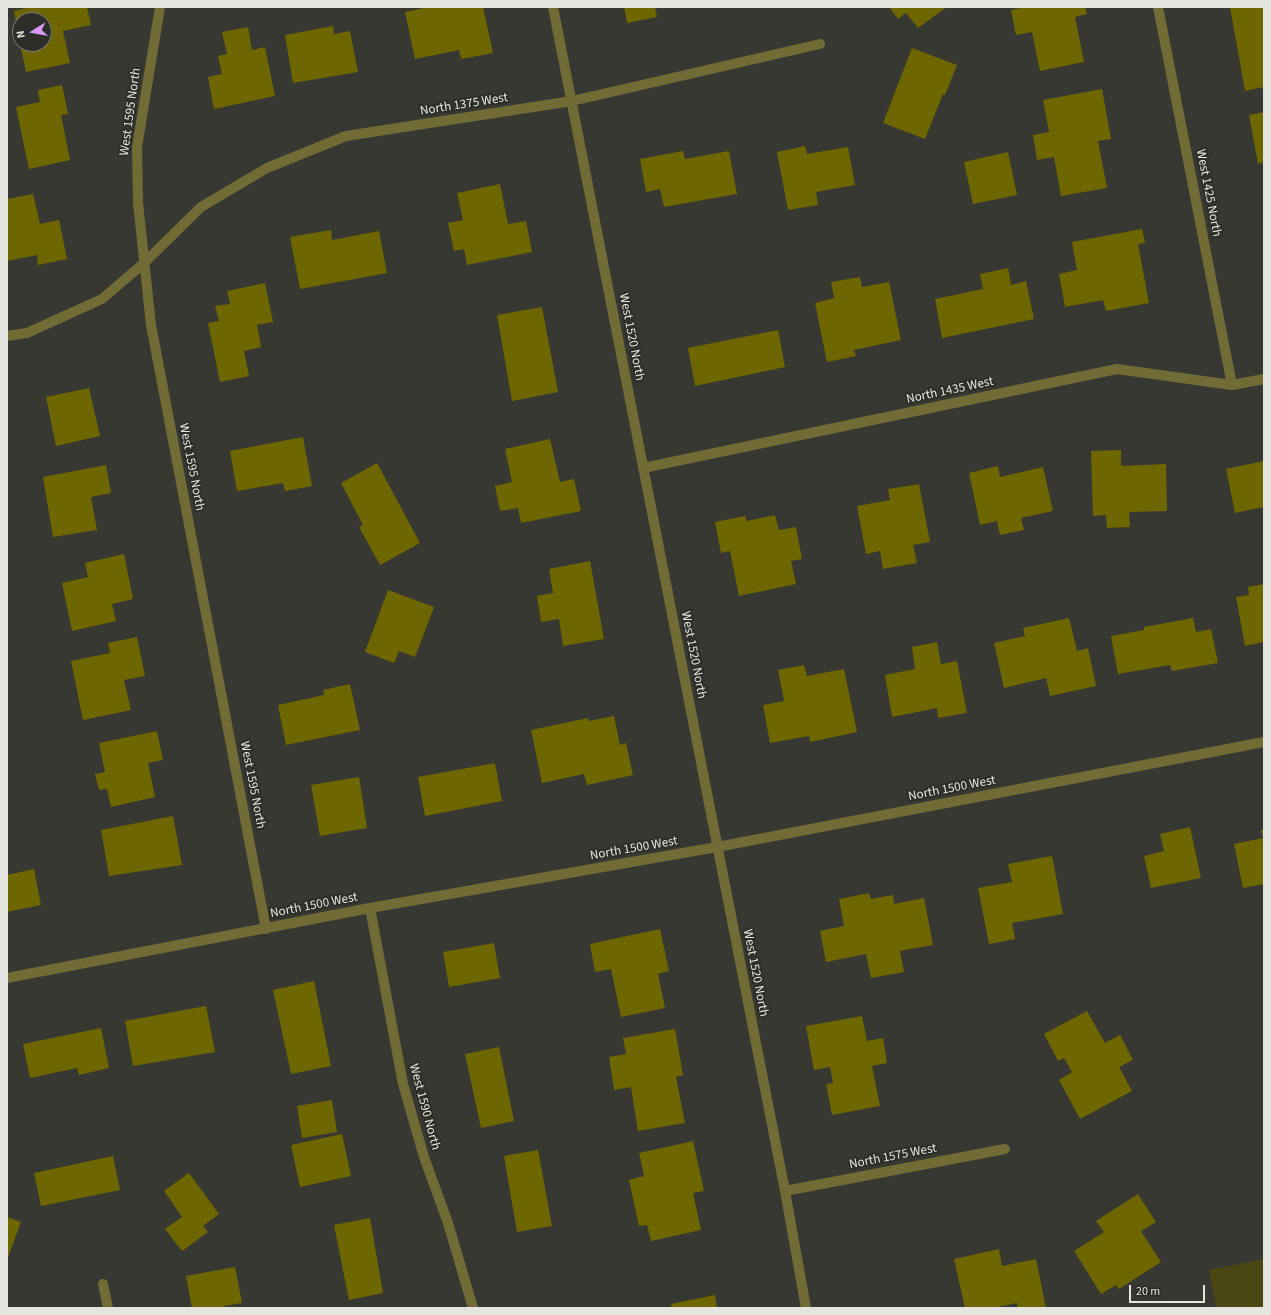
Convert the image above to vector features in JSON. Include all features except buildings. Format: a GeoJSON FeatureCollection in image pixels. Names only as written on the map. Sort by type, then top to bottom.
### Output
{"type":"FeatureCollection","features":[{"type":"Feature","properties":{"kind":"street","name":"West 1595 North"},"geometry":{"type":"LineString","coordinates":[[160,7],[137,147],[138,203],[151,325],[266,928]]}},
{"type":"Feature","properties":{"kind":"street","name":"West 1520 North"},"geometry":{"type":"LineString","coordinates":[[553,7],[785,1191],[806,1308]]}},
{"type":"Feature","properties":{"kind":"street","name":"West 1425 North"},"geometry":{"type":"LineString","coordinates":[[1158,7],[1232,385]]}},
{"type":"Feature","properties":{"kind":"street","name":"North 1375 West"},"geometry":{"type":"LineString","coordinates":[[7,336],[27,333],[102,299],[144,263],[201,207],[267,168],[346,136],[572,101],[820,44]]}},
{"type":"Feature","properties":{"kind":"street","name":"North 1435 West"},"geometry":{"type":"LineString","coordinates":[[643,468],[1116,369],[1232,385],[1264,379]]}},
{"type":"Feature","properties":{"kind":"street","name":"North 1500 West"},"geometry":{"type":"LineString","coordinates":[[7,978],[370,908],[717,847],[1264,742]]}},
{"type":"Feature","properties":{"kind":"street","name":"West 1590 North"},"geometry":{"type":"LineString","coordinates":[[370,908],[403,1084],[424,1158],[448,1223],[473,1308]]}},
{"type":"Feature","properties":{"kind":"street","name":"North 1575 West"},"geometry":{"type":"LineString","coordinates":[[785,1191],[1005,1149]]}},
{"type":"Feature","properties":{"kind":"street"},"geometry":{"type":"LineString","coordinates":[[103,1284],[108,1308]]}},
{"type":"Feature","properties":{"kind":"shaded area"},"geometry":{"type":"Polygon","coordinates":[[[1264,1259],[1264,1308],[1216,1308],[1209,1270],[1264,1259]]]}}]}
